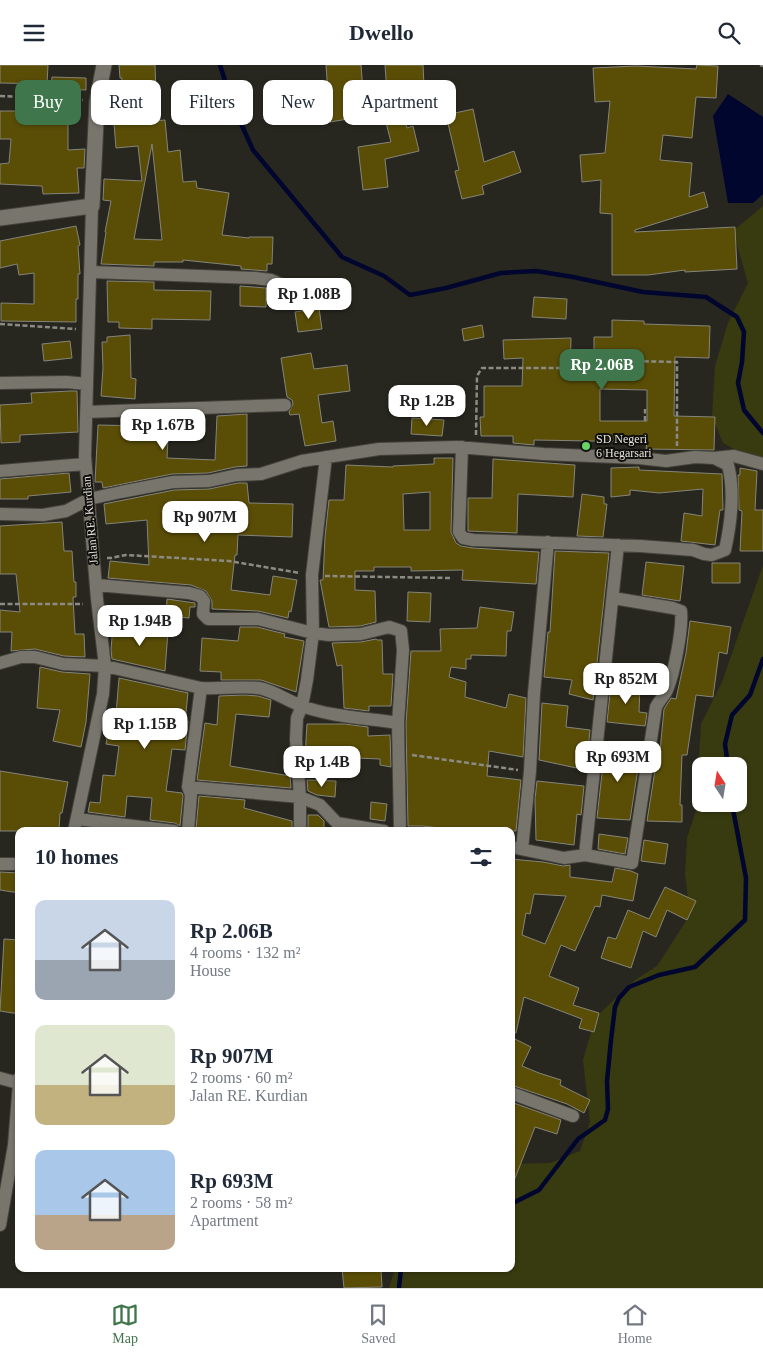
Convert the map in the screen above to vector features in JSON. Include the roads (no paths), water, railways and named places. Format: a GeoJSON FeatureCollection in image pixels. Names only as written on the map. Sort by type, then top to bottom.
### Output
{"type":"FeatureCollection","features":[{"type":"Feature","properties":{"kind":"street"},"geometry":{"type":"LineString","coordinates":[[0,218],[92,205],[97,101],[104,65]]}},
{"type":"Feature","properties":{"kind":"street","name":"Jalan RE. Kurdian"},"geometry":{"type":"LineString","coordinates":[[76,825],[103,694],[105,666],[85,464],[92,205]]}},
{"type":"Feature","properties":{"kind":"street"},"geometry":{"type":"LineString","coordinates":[[91,273],[255,278],[271,280],[299,292]]}},
{"type":"Feature","properties":{"kind":"street"},"geometry":{"type":"LineString","coordinates":[[0,383],[66,382],[87,384]]}},
{"type":"Feature","properties":{"kind":"street"},"geometry":{"type":"LineString","coordinates":[[86,412],[285,405]]}},
{"type":"Feature","properties":{"kind":"street"},"geometry":{"type":"LineString","coordinates":[[462,447],[459,532],[463,538],[693,550],[704,555],[712,555],[725,550],[729,533],[732,478],[728,465],[714,458]]}},
{"type":"Feature","properties":{"kind":"street"},"geometry":{"type":"LineString","coordinates":[[0,514],[43,515],[66,511],[89,499],[173,482],[209,481],[238,475],[261,474],[302,461],[379,449],[462,447],[666,461],[696,457],[734,456],[763,464]]}},
{"type":"Feature","properties":{"kind":"street"},"geometry":{"type":"LineString","coordinates":[[300,827],[296,739],[297,718],[302,706],[313,633],[312,575],[326,457]]}},
{"type":"Feature","properties":{"kind":"street"},"geometry":{"type":"LineString","coordinates":[[0,471],[85,464]]}},
{"type":"Feature","properties":{"kind":"street"},"geometry":{"type":"LineString","coordinates":[[548,542],[534,693],[530,771],[517,848],[564,858],[585,855],[632,863],[656,707],[667,689],[678,646],[682,617],[681,611],[673,608],[613,598]]}},
{"type":"Feature","properties":{"kind":"street"},"geometry":{"type":"LineString","coordinates":[[585,855],[618,545]]}},
{"type":"Feature","properties":{"kind":"street"},"geometry":{"type":"LineString","coordinates":[[96,585],[190,593],[200,596],[204,601],[203,614],[208,619],[258,619],[313,633],[329,635],[361,634],[389,627],[401,631],[403,650],[398,723],[400,827]]}},
{"type":"Feature","properties":{"kind":"street"},"geometry":{"type":"LineString","coordinates":[[0,663],[21,657],[35,657],[63,664],[105,666],[201,688],[233,686],[260,688],[273,691],[302,706],[323,712],[398,723]]}},
{"type":"Feature","properties":{"kind":"street"},"geometry":{"type":"LineString","coordinates":[[188,827],[191,795],[188,787],[201,688]]}},
{"type":"Feature","properties":{"kind":"street"},"geometry":{"type":"LineString","coordinates":[[188,787],[300,797],[320,805],[337,823],[360,827]]}},
{"type":"Feature","properties":{"kind":"street"},"geometry":{"type":"LineString","coordinates":[[76,825],[109,827]]}},
{"type":"Feature","properties":{"kind":"street"},"geometry":{"type":"LineString","coordinates":[[0,864],[15,865]]}},
{"type":"Feature","properties":{"kind":"street"},"geometry":{"type":"LineString","coordinates":[[0,1078],[15,1082]]}},
{"type":"Feature","properties":{"kind":"street"},"geometry":{"type":"LineString","coordinates":[[515,1094],[573,1116]]}},
{"type":"Feature","properties":{"kind":"street"},"geometry":{"type":"LineString","coordinates":[[0,1225],[15,1130]]}},
{"type":"Feature","properties":{"kind":"water"},"geometry":{"type":"Polygon","coordinates":[[[728,94],[763,117],[763,194],[753,203],[728,203],[713,116],[728,94]]]}},
{"type":"Feature","properties":{"kind":"waterway"},"geometry":{"type":"LineString","coordinates":[[220,65],[233,106],[253,150],[342,257],[384,276],[410,295],[446,288],[501,273],[536,271],[643,292],[706,297],[737,317],[744,332],[742,362],[738,383],[744,410],[763,433]]}},
{"type":"Feature","properties":{"kind":"waterway"},"geometry":{"type":"LineString","coordinates":[[727,757],[725,744],[732,715],[750,695],[763,659]]}},
{"type":"Feature","properties":{"kind":"waterway"},"geometry":{"type":"LineString","coordinates":[[515,1202],[539,1190],[578,1139],[605,1120],[608,1109],[607,1081],[611,1040],[615,1007],[619,998],[629,987],[659,975],[695,967],[745,920],[746,878],[734,813]]}},
{"type":"Feature","properties":{"kind":"waterway"},"geometry":{"type":"LineString","coordinates":[[399,1288],[401,1272]]}},
{"type":"Feature","properties":{"kind":"place","name":"SD Negeri 6 Hegarsari"},"geometry":{"type":"Point","coordinates":[586,446]}}]}
